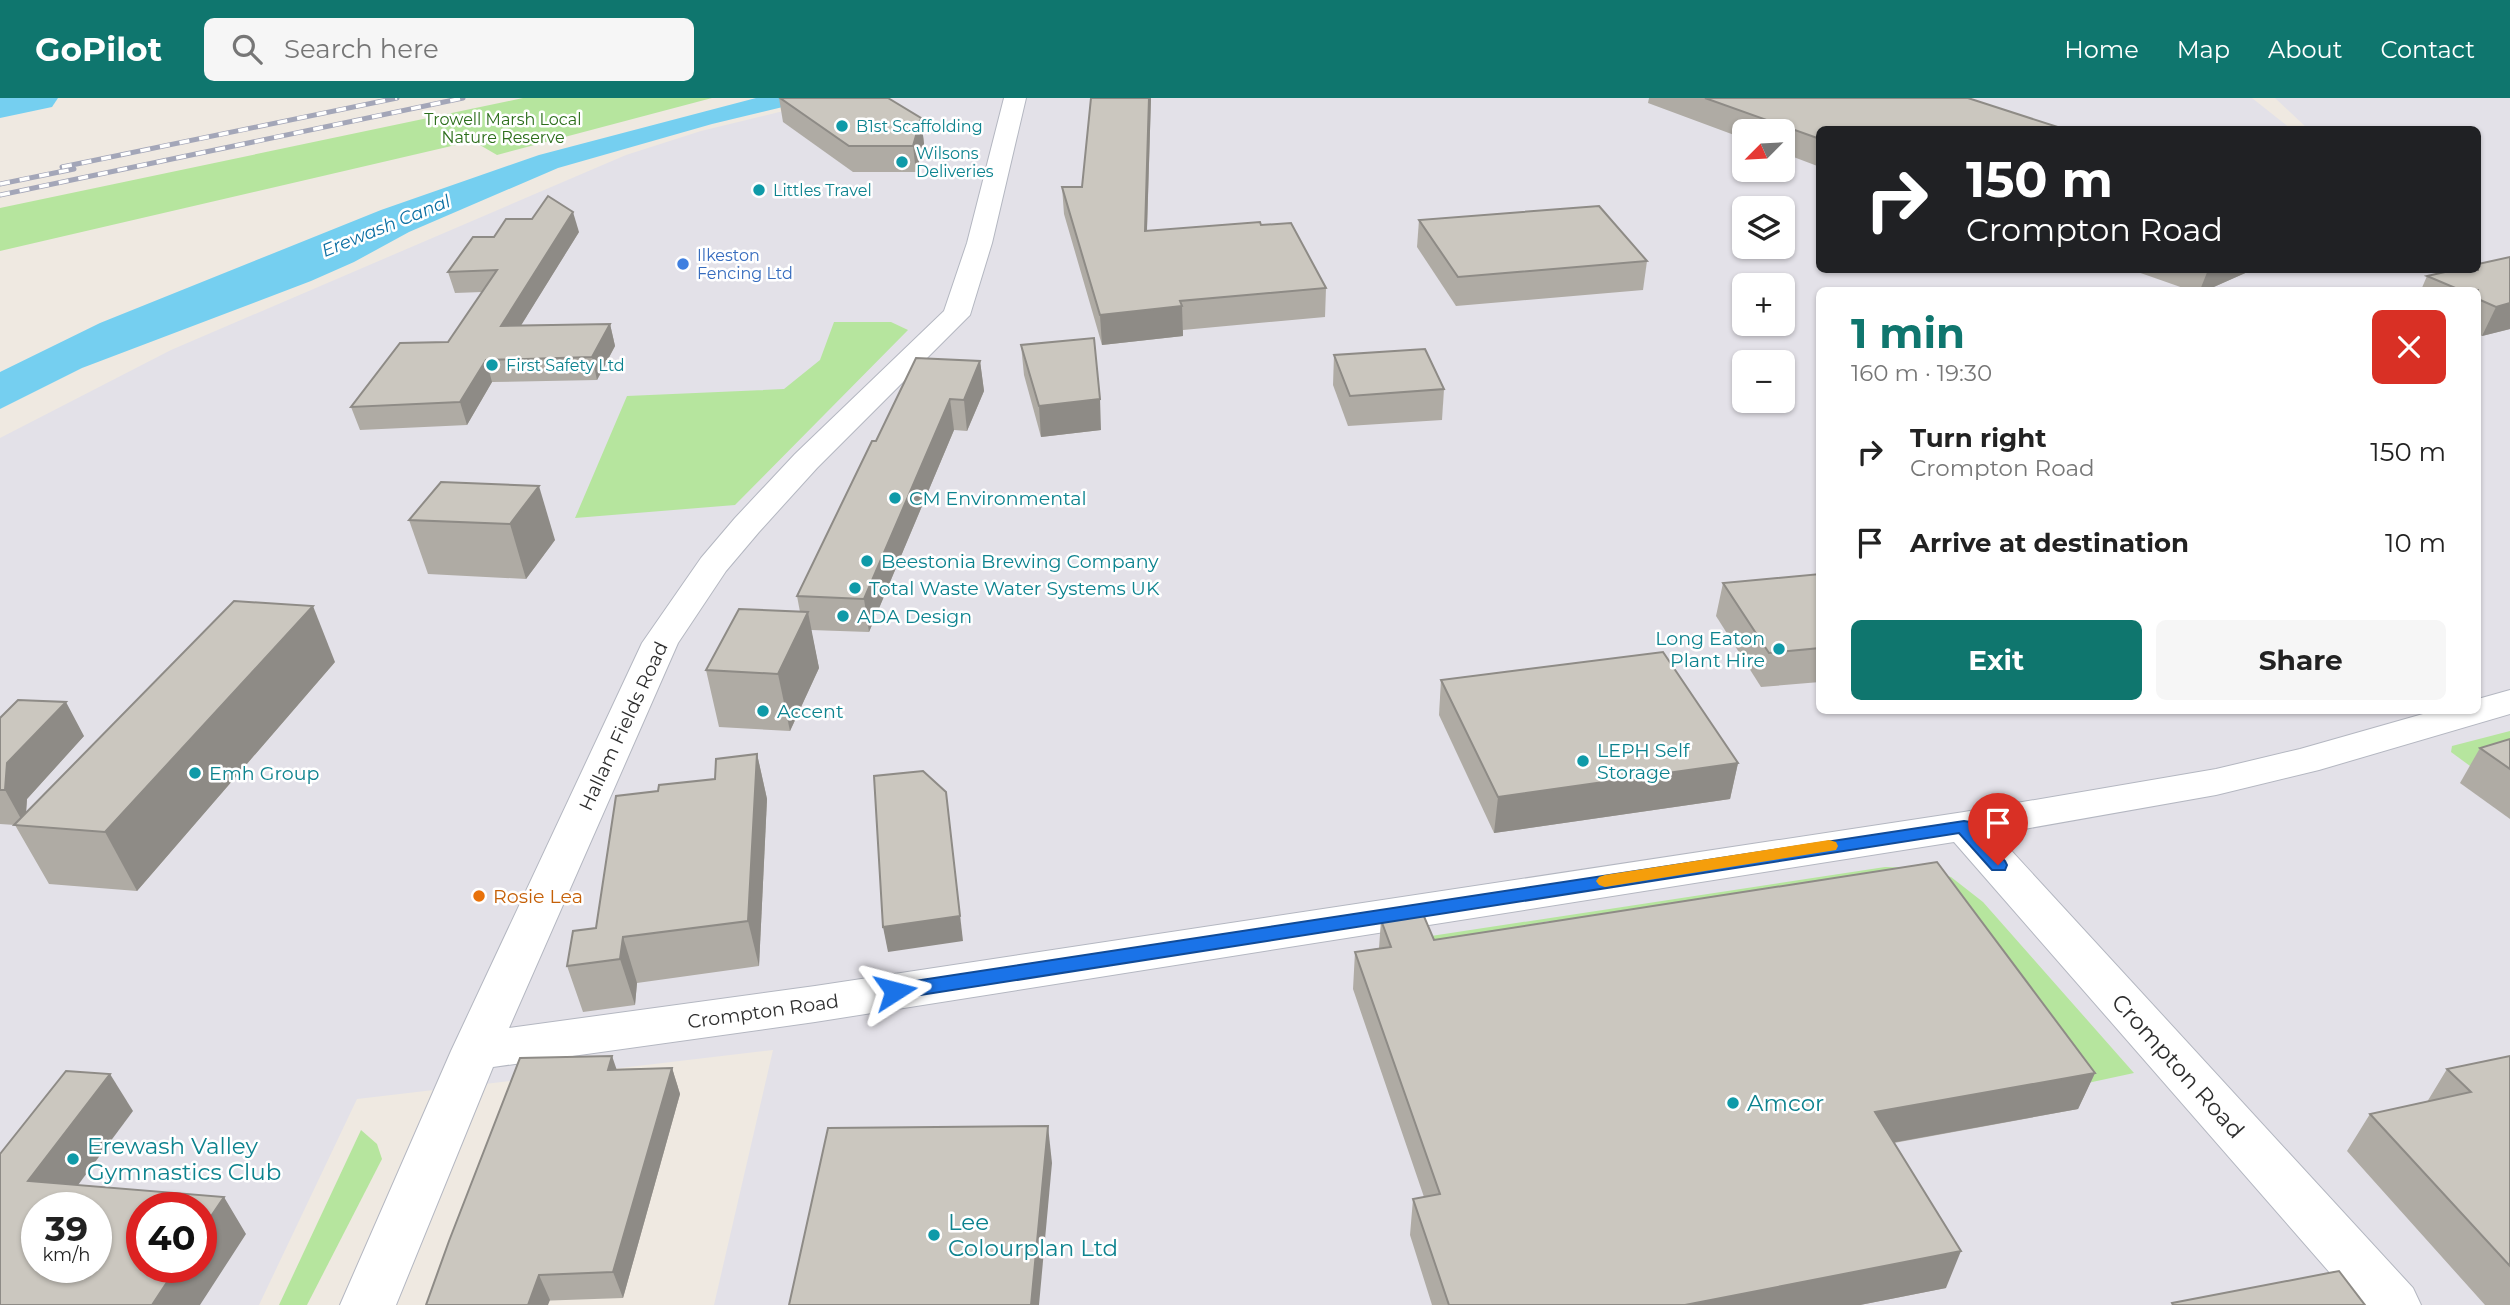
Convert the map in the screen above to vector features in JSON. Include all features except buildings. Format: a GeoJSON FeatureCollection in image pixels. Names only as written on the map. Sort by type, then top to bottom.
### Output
{"type":"FeatureCollection","features":[{"type":"Feature","properties":{"kind":"street","name":"Hallam Fields Road"},"geometry":{"type":"LineString","coordinates":[[368,1305],[475,1051],[660,643],[713,565],[747,525],[806,461],[956,315],[981,240],[1004,131],[1015,98]]}},
{"type":"Feature","properties":{"kind":"street","name":"Crompton Road"},"geometry":{"type":"LineString","coordinates":[[2481,710],[2510,702]]}},
{"type":"Feature","properties":{"kind":"street","name":"Crompton Road"},"geometry":{"type":"LineString","coordinates":[[475,1051],[815,1004],[1964,826],[2216,782],[2305,761],[2468,714]]}},
{"type":"Feature","properties":{"kind":"street","name":"Crompton Road"},"geometry":{"type":"LineString","coordinates":[[1964,826],[2393,1305]]}},
{"type":"Feature","properties":{"kind":"shaded area"},"geometry":{"type":"Polygon","coordinates":[[[837,98],[2252,98],[2287,126],[1816,126],[1816,273],[2481,273],[2481,126],[2305,126],[2275,98],[2510,98],[2510,1305],[714,1305],[773,1050],[357,1099],[259,1305],[0,1305],[0,438],[171,350],[626,155],[701,131],[837,98]]]}},
{"type":"Feature","properties":{"kind":"green space","name":"Trowell Marsh Local Nature Reserve"},"geometry":{"type":"Polygon","coordinates":[[[523,98],[712,98],[497,155],[473,141],[0,251],[0,208],[523,98]]]}},
{"type":"Feature","properties":{"kind":"green space"},"geometry":{"type":"Polygon","coordinates":[[[834,322],[891,322],[908,330],[735,505],[575,518],[627,396],[784,389],[820,360],[834,322]]]}},
{"type":"Feature","properties":{"kind":"green space"},"geometry":{"type":"Polygon","coordinates":[[[2510,731],[2510,766],[2481,774],[2451,752],[2452,746],[2510,731]]]}},
{"type":"Feature","properties":{"kind":"green space"},"geometry":{"type":"Polygon","coordinates":[[[1885,867],[1924,868],[1951,877],[1983,902],[2134,1073],[2069,1087],[1560,940],[1549,921],[1525,926],[1534,944],[1490,954],[1418,938],[1885,867]]]}},
{"type":"Feature","properties":{"kind":"green space"},"geometry":{"type":"Polygon","coordinates":[[[361,1130],[377,1144],[382,1159],[307,1305],[279,1305],[361,1130]]]}},
{"type":"Feature","properties":{"kind":"water","name":"Erewash Canal"},"geometry":{"type":"Polygon","coordinates":[[[756,98],[820,98],[712,124],[558,168],[409,232],[354,262],[311,281],[82,368],[0,409],[0,372],[100,323],[381,210],[539,155],[756,98]]]}},
{"type":"Feature","properties":{"kind":"waterway"},"geometry":{"type":"LineString","coordinates":[[0,105],[36,98]]}},
{"type":"Feature","properties":{"kind":"railway"},"geometry":{"type":"LineString","coordinates":[[62,167],[397,98]]}},
{"type":"Feature","properties":{"kind":"railway"},"geometry":{"type":"LineString","coordinates":[[0,195],[463,98]]}},
{"type":"Feature","properties":{"kind":"railway"},"geometry":{"type":"LineString","coordinates":[[0,184],[74,169]]}},
{"type":"Feature","properties":{"kind":"slow traffic"},"geometry":{"type":"LineString","coordinates":[[1605,881],[1829,846]]}},
{"type":"Feature","properties":{"kind":"place","name":"B1st Scaffolding"},"geometry":{"type":"Point","coordinates":[842,126]}},
{"type":"Feature","properties":{"kind":"place","name":"Wilsons Deliveries"},"geometry":{"type":"Point","coordinates":[902,162]}},
{"type":"Feature","properties":{"kind":"place","name":"Littles Travel"},"geometry":{"type":"Point","coordinates":[759,190]}},
{"type":"Feature","properties":{"kind":"place","name":"Ilkeston Fencing Ltd"},"geometry":{"type":"Point","coordinates":[683,264]}},
{"type":"Feature","properties":{"kind":"place","name":"First Safety Ltd"},"geometry":{"type":"Point","coordinates":[492,365]}},
{"type":"Feature","properties":{"kind":"place","name":"CM Environmental"},"geometry":{"type":"Point","coordinates":[895,498]}},
{"type":"Feature","properties":{"kind":"place","name":"Beestonia Brewing Company"},"geometry":{"type":"Point","coordinates":[867,561]}},
{"type":"Feature","properties":{"kind":"place","name":"Total Waste Water Systems UK"},"geometry":{"type":"Point","coordinates":[855,588]}},
{"type":"Feature","properties":{"kind":"place","name":"ADA Design"},"geometry":{"type":"Point","coordinates":[843,616]}},
{"type":"Feature","properties":{"kind":"place","name":"Long Eaton Plant Hire"},"geometry":{"type":"Point","coordinates":[1779,649]}},
{"type":"Feature","properties":{"kind":"place","name":"Accent"},"geometry":{"type":"Point","coordinates":[763,711]}},
{"type":"Feature","properties":{"kind":"place","name":"LEPH Self Storage"},"geometry":{"type":"Point","coordinates":[1583,761]}},
{"type":"Feature","properties":{"kind":"place","name":"Emh Group"},"geometry":{"type":"Point","coordinates":[195,773]}},
{"type":"Feature","properties":{"kind":"place","name":"Rosie Lea"},"geometry":{"type":"Point","coordinates":[479,896]}},
{"type":"Feature","properties":{"kind":"place","name":"Amcor"},"geometry":{"type":"Point","coordinates":[1733,1103]}},
{"type":"Feature","properties":{"kind":"place","name":"Erewash Valley Gymnastics Club"},"geometry":{"type":"Point","coordinates":[73,1159]}},
{"type":"Feature","properties":{"kind":"place","name":"Lee Colourplan Ltd"},"geometry":{"type":"Point","coordinates":[934,1235]}},
{"type":"Feature","properties":{"kind":"route"},"geometry":{"type":"LineString","coordinates":[[895,991],[1964,826],[1998,865]]}}]}
